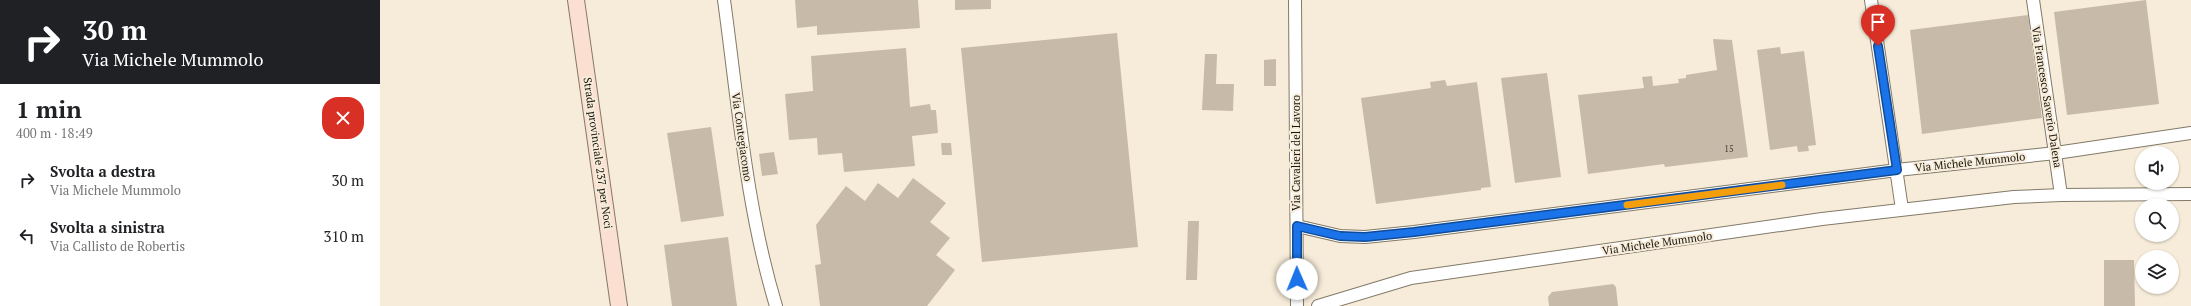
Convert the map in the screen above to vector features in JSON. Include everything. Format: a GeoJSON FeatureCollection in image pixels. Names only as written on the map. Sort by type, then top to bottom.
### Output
{"type":"FeatureCollection","features":[{"type":"Feature","properties":{"kind":"main road","name":"Strada provinciale 237 per Noci"},"geometry":{"type":"LineString","coordinates":[[576,0],[619,306]]}},
{"type":"Feature","properties":{"kind":"street","name":"Via Contegiacomo"},"geometry":{"type":"LineString","coordinates":[[724,0],[748,182],[766,272],[776,306]]}},
{"type":"Feature","properties":{"kind":"street","name":"Via Cavalieri del Lavoro"},"geometry":{"type":"LineString","coordinates":[[1295,0],[1297,306]]}},
{"type":"Feature","properties":{"kind":"street"},"geometry":{"type":"LineString","coordinates":[[1871,0],[1902,209]]}},
{"type":"Feature","properties":{"kind":"street","name":"Via Francesco Saverio Dalena"},"geometry":{"type":"LineString","coordinates":[[2033,0],[2061,195]]}},
{"type":"Feature","properties":{"kind":"street","name":"Via Michele Mummolo"},"geometry":{"type":"LineString","coordinates":[[1297,226],[1340,236],[1365,237],[1414,232],[1897,170],[2056,152],[2191,133]]}},
{"type":"Feature","properties":{"kind":"street","name":"Via Michele Mummolo"},"geometry":{"type":"LineString","coordinates":[[1318,306],[1411,278],[1814,220],[2014,197],[2061,195],[2191,194]]}},
{"type":"Feature","properties":{"kind":"street","name":"Via Contegiacomo"},"geometry":{"type":"LineString","coordinates":[[766,272],[768,306]]}},
{"type":"Feature","properties":{"kind":"street","name":"Via Contegiacomo"},"geometry":{"type":"LineString","coordinates":[[766,272],[780,306]]}},
{"type":"Feature","properties":{"kind":"building"},"geometry":{"type":"Polygon","coordinates":[[[795,0],[918,0],[920,28],[817,35],[817,26],[797,28],[795,0]]]}},
{"type":"Feature","properties":{"kind":"building"},"geometry":{"type":"Polygon","coordinates":[[[955,0],[991,0],[991,9],[955,10],[955,0]]]}},
{"type":"Feature","properties":{"kind":"building"},"geometry":{"type":"Polygon","coordinates":[[[2146,0],[2159,104],[2067,115],[2054,12],[2146,0]]]}},
{"type":"Feature","properties":{"kind":"building"},"geometry":{"type":"Polygon","coordinates":[[[2028,15],[2042,118],[1922,134],[1910,30],[2028,15]]]}},
{"type":"Feature","properties":{"kind":"building"},"geometry":{"type":"Polygon","coordinates":[[[1117,33],[1138,247],[982,262],[961,48],[1117,33]]]}},
{"type":"Feature","properties":{"kind":"building"},"geometry":{"type":"Polygon","coordinates":[[[1713,39],[1732,40],[1748,157],[1665,167],[1664,164],[1588,174],[1578,95],[1644,88],[1642,77],[1652,76],[1653,86],[1679,83],[1678,79],[1686,78],[1686,75],[1717,70],[1713,39]]]}},
{"type":"Feature","properties":{"kind":"building"},"geometry":{"type":"Polygon","coordinates":[[[1780,47],[1781,54],[1804,51],[1816,145],[1808,146],[1809,151],[1798,152],[1797,146],[1770,150],[1757,50],[1780,47]]]}},
{"type":"Feature","properties":{"kind":"building"},"geometry":{"type":"Polygon","coordinates":[[[906,48],[910,107],[930,104],[931,110],[936,110],[938,133],[912,136],[915,166],[844,172],[842,153],[818,155],[817,138],[789,140],[785,94],[813,91],[811,56],[906,48]]]}},
{"type":"Feature","properties":{"kind":"building"},"geometry":{"type":"Polygon","coordinates":[[[1205,54],[1217,54],[1216,84],[1234,84],[1233,111],[1202,110],[1205,54]]]}},
{"type":"Feature","properties":{"kind":"building"},"geometry":{"type":"Polygon","coordinates":[[[1276,59],[1276,86],[1264,86],[1264,60],[1276,59]]]}},
{"type":"Feature","properties":{"kind":"building"},"geometry":{"type":"Polygon","coordinates":[[[1547,73],[1561,177],[1515,183],[1501,78],[1547,73]]]}},
{"type":"Feature","properties":{"kind":"building"},"geometry":{"type":"Polygon","coordinates":[[[1445,80],[1447,86],[1477,82],[1491,187],[1481,188],[1481,190],[1376,204],[1361,98],[1431,88],[1430,82],[1445,80]]]}},
{"type":"Feature","properties":{"kind":"building"},"geometry":{"type":"Polygon","coordinates":[[[711,127],[724,216],[681,222],[667,133],[711,127]]]}},
{"type":"Feature","properties":{"kind":"building"},"geometry":{"type":"Polygon","coordinates":[[[941,143],[951,143],[952,155],[942,155],[941,143]]]}},
{"type":"Feature","properties":{"kind":"building"},"geometry":{"type":"Polygon","coordinates":[[[774,152],[778,174],[762,176],[759,154],[774,152]]]}},
{"type":"Feature","properties":{"kind":"building"},"geometry":{"type":"Polygon","coordinates":[[[913,178],[946,203],[930,222],[950,238],[936,255],[955,270],[927,306],[820,306],[815,265],[821,264],[816,225],[846,186],[865,201],[878,183],[898,198],[913,178]]]}},
{"type":"Feature","properties":{"kind":"building"},"geometry":{"type":"Polygon","coordinates":[[[1188,221],[1199,221],[1197,280],[1186,280],[1188,221]]]}},
{"type":"Feature","properties":{"kind":"building"},"geometry":{"type":"Polygon","coordinates":[[[728,237],[737,306],[672,306],[664,245],[728,237]]]}},
{"type":"Feature","properties":{"kind":"building"},"geometry":{"type":"Polygon","coordinates":[[[2104,260],[2134,260],[2135,306],[2104,306],[2104,260]]]}},
{"type":"Feature","properties":{"kind":"building"},"geometry":{"type":"Polygon","coordinates":[[[1613,284],[1616,287],[1618,306],[1549,306],[1548,297],[1552,292],[1613,284]]]}},
{"type":"Feature","properties":{"kind":"slow traffic"},"geometry":{"type":"LineString","coordinates":[[1627,205],[1782,185]]}},
{"type":"Feature","properties":{"kind":"route"},"geometry":{"type":"LineString","coordinates":[[1297,279],[1297,226],[1340,236],[1365,237],[1897,170],[1878,46]]}}]}
